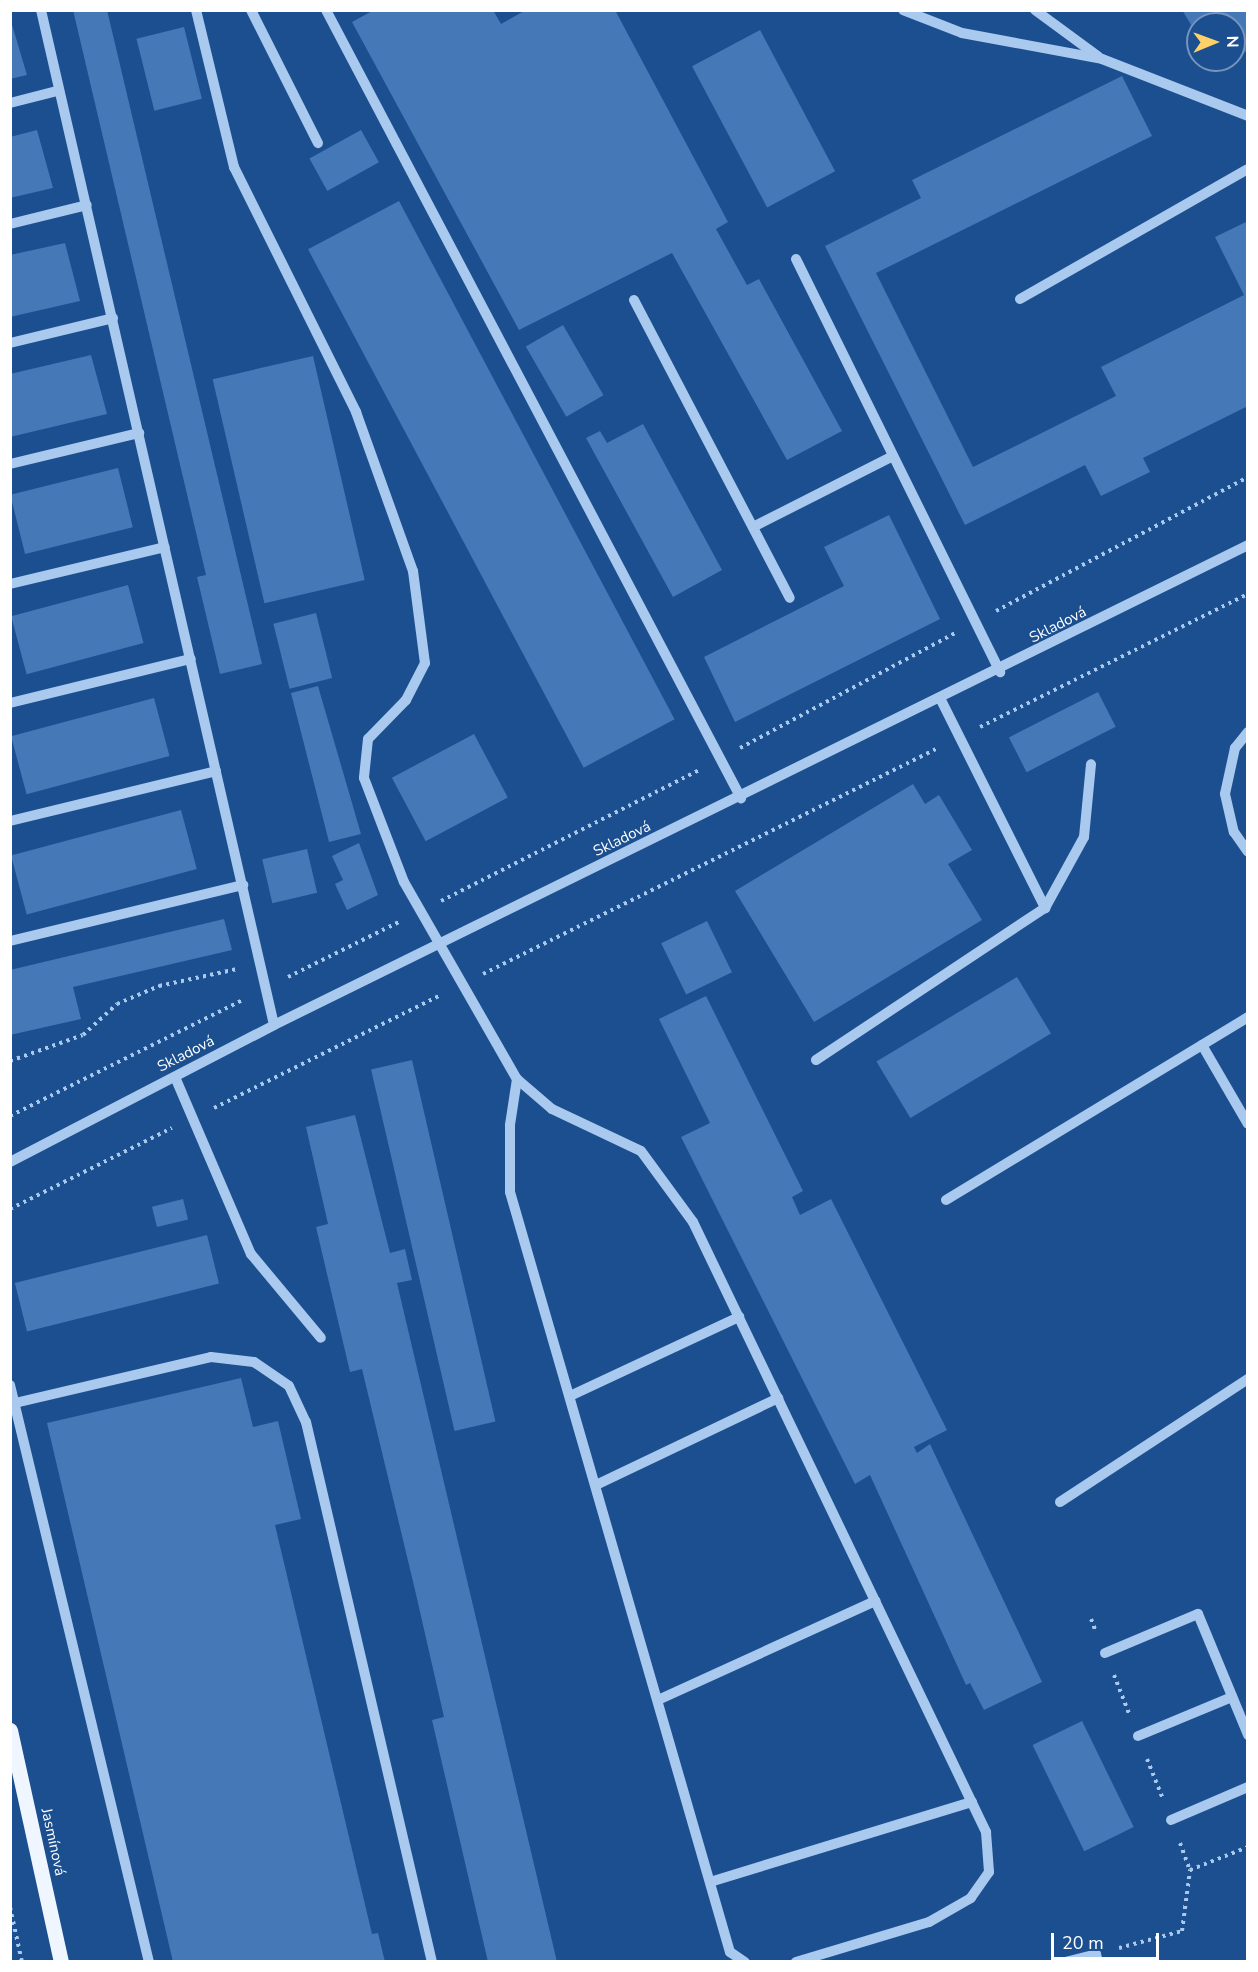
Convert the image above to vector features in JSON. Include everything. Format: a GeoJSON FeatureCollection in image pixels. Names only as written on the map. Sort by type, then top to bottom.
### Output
{"type":"FeatureCollection","features":[{"type":"Feature","properties":{"kind":"main road","name":"Jasmínová"},"geometry":{"type":"LineString","coordinates":[[10,1730],[61,1962]]}},
{"type":"Feature","properties":{"kind":"street"},"geometry":{"type":"LineString","coordinates":[[41,10],[57,92],[87,205],[274,1025]]}},
{"type":"Feature","properties":{"kind":"street"},"geometry":{"type":"LineString","coordinates":[[196,10],[234,167],[356,412],[413,571],[425,663],[406,700],[368,739],[364,778],[420,911],[517,1079],[552,1109],[641,1151],[693,1222],[986,1832],[989,1872],[971,1898],[929,1922],[796,1962]]}},
{"type":"Feature","properties":{"kind":"street"},"geometry":{"type":"LineString","coordinates":[[251,10],[318,143]]}},
{"type":"Feature","properties":{"kind":"street"},"geometry":{"type":"LineString","coordinates":[[326,10],[741,798]]}},
{"type":"Feature","properties":{"kind":"street"},"geometry":{"type":"LineString","coordinates":[[903,10],[962,33],[1102,59],[1248,116]]}},
{"type":"Feature","properties":{"kind":"street"},"geometry":{"type":"LineString","coordinates":[[1035,10],[1102,59]]}},
{"type":"Feature","properties":{"kind":"street"},"geometry":{"type":"LineString","coordinates":[[10,103],[57,92]]}},
{"type":"Feature","properties":{"kind":"street"},"geometry":{"type":"LineString","coordinates":[[1020,300],[1248,170]]}},
{"type":"Feature","properties":{"kind":"street"},"geometry":{"type":"LineString","coordinates":[[10,224],[87,205]]}},
{"type":"Feature","properties":{"kind":"street"},"geometry":{"type":"LineString","coordinates":[[796,260],[1000,672]]}},
{"type":"Feature","properties":{"kind":"street"},"geometry":{"type":"LineString","coordinates":[[634,300],[789,598]]}},
{"type":"Feature","properties":{"kind":"street"},"geometry":{"type":"LineString","coordinates":[[10,343],[113,318]]}},
{"type":"Feature","properties":{"kind":"street"},"geometry":{"type":"LineString","coordinates":[[10,464],[139,433]]}},
{"type":"Feature","properties":{"kind":"street"},"geometry":{"type":"LineString","coordinates":[[753,527],[893,456]]}},
{"type":"Feature","properties":{"kind":"street","name":"Skladová"},"geometry":{"type":"LineString","coordinates":[[10,1162],[274,1025],[1000,672],[1248,544]]}},
{"type":"Feature","properties":{"kind":"street"},"geometry":{"type":"LineString","coordinates":[[10,584],[165,547]]}},
{"type":"Feature","properties":{"kind":"street"},"geometry":{"type":"LineString","coordinates":[[10,703],[191,659]]}},
{"type":"Feature","properties":{"kind":"street"},"geometry":{"type":"LineString","coordinates":[[941,700],[1045,909]]}},
{"type":"Feature","properties":{"kind":"street"},"geometry":{"type":"LineString","coordinates":[[1248,732],[1235,748],[1225,794],[1234,832],[1248,852]]}},
{"type":"Feature","properties":{"kind":"street"},"geometry":{"type":"LineString","coordinates":[[816,1060],[1045,909],[1084,837],[1091,764]]}},
{"type":"Feature","properties":{"kind":"street"},"geometry":{"type":"LineString","coordinates":[[10,821],[216,771]]}},
{"type":"Feature","properties":{"kind":"street"},"geometry":{"type":"LineString","coordinates":[[10,941],[243,885]]}},
{"type":"Feature","properties":{"kind":"street"},"geometry":{"type":"LineString","coordinates":[[946,1200],[1248,1017]]}},
{"type":"Feature","properties":{"kind":"street"},"geometry":{"type":"LineString","coordinates":[[1202,1045],[1248,1124]]}},
{"type":"Feature","properties":{"kind":"street"},"geometry":{"type":"LineString","coordinates":[[175,1077],[195,1117],[251,1254],[321,1338]]}},
{"type":"Feature","properties":{"kind":"street"},"geometry":{"type":"LineString","coordinates":[[517,1079],[510,1125],[510,1192],[730,1952],[745,1962]]}},
{"type":"Feature","properties":{"kind":"street"},"geometry":{"type":"LineString","coordinates":[[570,1396],[739,1317]]}},
{"type":"Feature","properties":{"kind":"street"},"geometry":{"type":"LineString","coordinates":[[15,1402],[211,1357],[254,1362],[289,1386],[306,1422],[432,1962]]}},
{"type":"Feature","properties":{"kind":"street"},"geometry":{"type":"LineString","coordinates":[[1060,1502],[1248,1379]]}},
{"type":"Feature","properties":{"kind":"street"},"geometry":{"type":"LineString","coordinates":[[10,1385],[149,1962]]}},
{"type":"Feature","properties":{"kind":"street"},"geometry":{"type":"LineString","coordinates":[[596,1485],[778,1398]]}},
{"type":"Feature","properties":{"kind":"street"},"geometry":{"type":"LineString","coordinates":[[658,1700],[875,1601]]}},
{"type":"Feature","properties":{"kind":"street"},"geometry":{"type":"LineString","coordinates":[[1105,1653],[1198,1614],[1248,1735]]}},
{"type":"Feature","properties":{"kind":"street"},"geometry":{"type":"LineString","coordinates":[[1138,1736],[1232,1698]]}},
{"type":"Feature","properties":{"kind":"street"},"geometry":{"type":"LineString","coordinates":[[1171,1820],[1248,1787]]}},
{"type":"Feature","properties":{"kind":"street"},"geometry":{"type":"LineString","coordinates":[[710,1882],[972,1802]]}},
{"type":"Feature","properties":{"kind":"street"},"geometry":{"type":"LineString","coordinates":[[1065,1962],[1097,1958]]}},
{"type":"Feature","properties":{"kind":"path"},"geometry":{"type":"LineString","coordinates":[[10,1116],[720,758],[1248,477]]}},
{"type":"Feature","properties":{"kind":"path"},"geometry":{"type":"LineString","coordinates":[[10,1209],[1248,594]]}},
{"type":"Feature","properties":{"kind":"path"},"geometry":{"type":"LineString","coordinates":[[10,1061],[83,1035],[117,1004],[159,986],[261,964]]}},
{"type":"Feature","properties":{"kind":"path"},"geometry":{"type":"LineString","coordinates":[[1097,1958],[1182,1931],[1190,1870],[1248,1847]]}},
{"type":"Feature","properties":{"kind":"path"},"geometry":{"type":"LineString","coordinates":[[10,1907],[22,1962]]}},
{"type":"Feature","properties":{"kind":"building"},"geometry":{"type":"Polygon","coordinates":[[[73,10],[107,10],[262,664],[220,674],[197,577],[206,575],[73,10]]]}},
{"type":"Feature","properties":{"kind":"building"},"geometry":{"type":"Polygon","coordinates":[[[374,10],[493,10],[501,24],[526,10],[615,10],[728,222],[716,229],[747,285],[759,279],[842,431],[787,460],[672,253],[519,330],[352,22],[374,10]]]}},
{"type":"Feature","properties":{"kind":"building"},"geometry":{"type":"Polygon","coordinates":[[[1182,10],[1248,10],[1248,50],[1246,51],[1246,12],[1186,12],[1186,16],[1182,10]]]}},
{"type":"Feature","properties":{"kind":"building"},"geometry":{"type":"Polygon","coordinates":[[[10,18],[27,75],[10,79],[10,18]]]}},
{"type":"Feature","properties":{"kind":"building"},"geometry":{"type":"Polygon","coordinates":[[[184,27],[202,99],[154,111],[136,39],[184,27]]]}},
{"type":"Feature","properties":{"kind":"building"},"geometry":{"type":"Polygon","coordinates":[[[760,30],[835,171],[767,207],[692,66],[760,30]]]}},
{"type":"Feature","properties":{"kind":"building"},"geometry":{"type":"Polygon","coordinates":[[[1122,76],[1152,136],[876,273],[973,467],[1116,396],[1101,367],[1244,295],[1215,237],[1248,221],[1248,406],[1143,458],[1150,472],[1101,496],[1085,465],[965,525],[825,246],[921,198],[912,180],[1122,76]]]}},
{"type":"Feature","properties":{"kind":"building"},"geometry":{"type":"Polygon","coordinates":[[[37,130],[53,188],[10,198],[10,137],[37,130]]]}},
{"type":"Feature","properties":{"kind":"building"},"geometry":{"type":"Polygon","coordinates":[[[361,130],[379,162],[327,191],[309,159],[361,130]]]}},
{"type":"Feature","properties":{"kind":"building"},"geometry":{"type":"Polygon","coordinates":[[[399,201],[675,719],[584,768],[308,249],[399,201]]]}},
{"type":"Feature","properties":{"kind":"building"},"geometry":{"type":"Polygon","coordinates":[[[65,243],[80,301],[10,317],[10,255],[65,243]]]}},
{"type":"Feature","properties":{"kind":"building"},"geometry":{"type":"Polygon","coordinates":[[[563,325],[604,395],[566,417],[526,346],[563,325]]]}},
{"type":"Feature","properties":{"kind":"building"},"geometry":{"type":"Polygon","coordinates":[[[91,355],[107,414],[10,437],[10,374],[91,355]]]}},
{"type":"Feature","properties":{"kind":"building"},"geometry":{"type":"Polygon","coordinates":[[[313,356],[365,580],[264,603],[213,379],[313,356]]]}},
{"type":"Feature","properties":{"kind":"building"},"geometry":{"type":"Polygon","coordinates":[[[643,424],[722,570],[673,597],[586,438],[600,431],[607,443],[643,424]]]}},
{"type":"Feature","properties":{"kind":"building"},"geometry":{"type":"Polygon","coordinates":[[[118,468],[133,527],[25,554],[10,495],[118,468]]]}},
{"type":"Feature","properties":{"kind":"building"},"geometry":{"type":"Polygon","coordinates":[[[889,515],[940,619],[735,722],[704,657],[844,586],[824,547],[889,515]]]}},
{"type":"Feature","properties":{"kind":"building"},"geometry":{"type":"Polygon","coordinates":[[[128,585],[144,643],[27,674],[11,616],[128,585]]]}},
{"type":"Feature","properties":{"kind":"building"},"geometry":{"type":"Polygon","coordinates":[[[316,613],[332,678],[290,689],[273,624],[316,613]]]}},
{"type":"Feature","properties":{"kind":"building"},"geometry":{"type":"Polygon","coordinates":[[[318,686],[361,834],[329,842],[291,693],[318,686]]]}},
{"type":"Feature","properties":{"kind":"building"},"geometry":{"type":"Polygon","coordinates":[[[1098,692],[1116,727],[1027,772],[1009,737],[1098,692]]]}},
{"type":"Feature","properties":{"kind":"building"},"geometry":{"type":"Polygon","coordinates":[[[154,698],[170,756],[27,794],[11,736],[154,698]]]}},
{"type":"Feature","properties":{"kind":"building"},"geometry":{"type":"Polygon","coordinates":[[[474,734],[508,798],[426,841],[392,778],[474,734]]]}},
{"type":"Feature","properties":{"kind":"building"},"geometry":{"type":"Polygon","coordinates":[[[913,784],[925,804],[939,795],[972,850],[948,864],[982,920],[814,1022],[735,891],[913,784]]]}},
{"type":"Feature","properties":{"kind":"building"},"geometry":{"type":"Polygon","coordinates":[[[181,810],[197,869],[27,914],[11,856],[181,810]]]}},
{"type":"Feature","properties":{"kind":"building"},"geometry":{"type":"Polygon","coordinates":[[[359,843],[378,895],[347,910],[335,884],[343,880],[332,856],[359,843]]]}},
{"type":"Feature","properties":{"kind":"building"},"geometry":{"type":"Polygon","coordinates":[[[307,849],[317,893],[272,903],[262,859],[307,849]]]}},
{"type":"Feature","properties":{"kind":"building"},"geometry":{"type":"Polygon","coordinates":[[[224,919],[232,950],[73,987],[81,1019],[10,1035],[10,970],[224,919]]]}},
{"type":"Feature","properties":{"kind":"building"},"geometry":{"type":"Polygon","coordinates":[[[707,921],[732,972],[686,995],[661,943],[707,921]]]}},
{"type":"Feature","properties":{"kind":"building"},"geometry":{"type":"Polygon","coordinates":[[[1017,977],[1051,1034],[910,1118],[876,1061],[1017,977]]]}},
{"type":"Feature","properties":{"kind":"building"},"geometry":{"type":"Polygon","coordinates":[[[706,996],[803,1191],[792,1197],[800,1215],[831,1199],[947,1430],[914,1447],[917,1453],[930,1444],[1042,1682],[984,1710],[970,1683],[966,1685],[870,1475],[855,1484],[681,1137],[710,1123],[659,1019],[706,996]]]}},
{"type":"Feature","properties":{"kind":"building"},"geometry":{"type":"Polygon","coordinates":[[[412,1060],[495,1421],[455,1431],[371,1069],[412,1060]]]}},
{"type":"Feature","properties":{"kind":"building"},"geometry":{"type":"Polygon","coordinates":[[[355,1115],[390,1253],[405,1249],[412,1280],[397,1283],[557,1962],[488,1962],[432,1720],[444,1717],[415,1590],[362,1369],[350,1372],[316,1227],[328,1224],[306,1127],[355,1115]]]}},
{"type":"Feature","properties":{"kind":"building"},"geometry":{"type":"Polygon","coordinates":[[[183,1199],[188,1219],[157,1227],[152,1207],[183,1199]]]}},
{"type":"Feature","properties":{"kind":"building"},"geometry":{"type":"Polygon","coordinates":[[[207,1235],[219,1284],[27,1331],[15,1283],[207,1235]]]}},
{"type":"Feature","properties":{"kind":"building"},"geometry":{"type":"Polygon","coordinates":[[[241,1378],[253,1427],[278,1421],[301,1519],[275,1525],[372,1934],[378,1933],[385,1962],[173,1962],[47,1423],[241,1378]]]}},
{"type":"Feature","properties":{"kind":"building"},"geometry":{"type":"Polygon","coordinates":[[[1082,1721],[1134,1827],[1084,1851],[1033,1745],[1082,1721]]]}}]}
